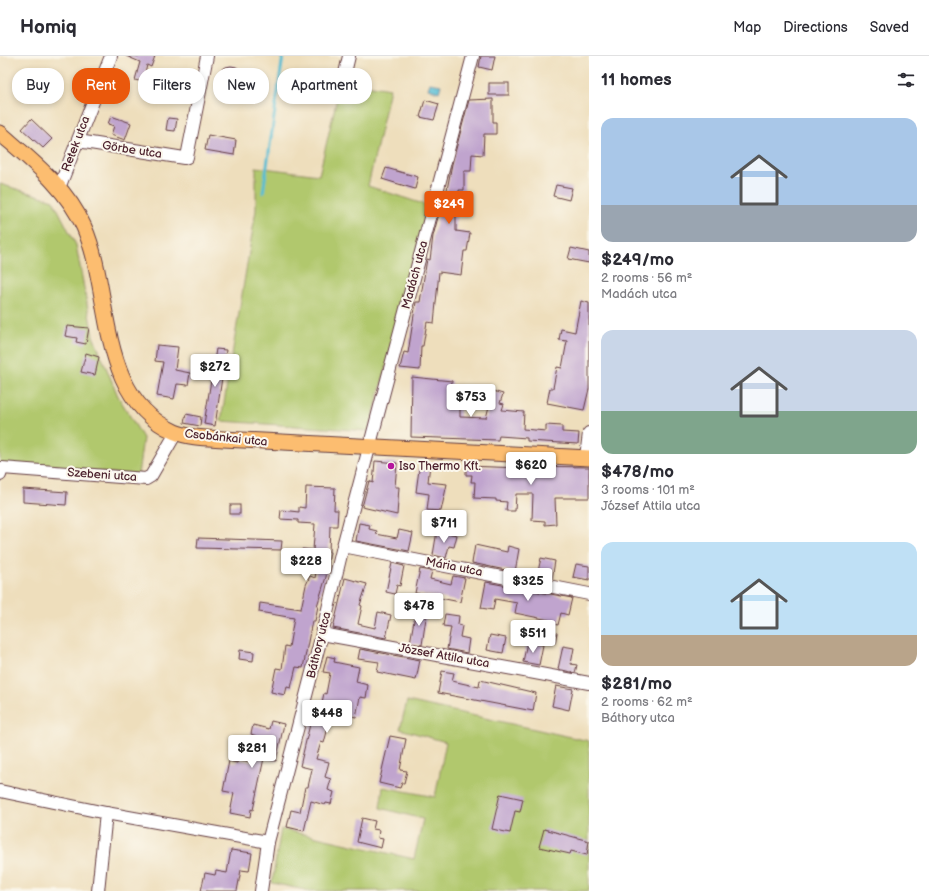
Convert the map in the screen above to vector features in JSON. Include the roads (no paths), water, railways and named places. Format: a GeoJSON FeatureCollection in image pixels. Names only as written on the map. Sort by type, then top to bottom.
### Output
{"type":"FeatureCollection","features":[{"type":"Feature","properties":{"kind":"main road","name":"Csobánkai utca"},"geometry":{"type":"LineString","coordinates":[[0,133],[59,188],[77,213],[92,248],[114,356],[125,382],[135,399],[147,412],[160,424],[176,433],[200,438],[223,440],[588,457]]}},
{"type":"Feature","properties":{"kind":"street","name":"Retek utca"},"geometry":{"type":"LineString","coordinates":[[59,188],[111,56]]}},
{"type":"Feature","properties":{"kind":"street","name":"Görbe utca"},"geometry":{"type":"LineString","coordinates":[[78,141],[184,158],[187,157],[207,56]]}},
{"type":"Feature","properties":{"kind":"street"},"geometry":{"type":"LineString","coordinates":[[346,68],[349,56]]}},
{"type":"Feature","properties":{"kind":"street","name":"Madách utca"},"geometry":{"type":"LineString","coordinates":[[369,447],[472,56]]}},
{"type":"Feature","properties":{"kind":"street","name":"Szebeni utca"},"geometry":{"type":"LineString","coordinates":[[1,471],[146,478],[151,476],[176,433]]}},
{"type":"Feature","properties":{"kind":"street"},"geometry":{"type":"LineString","coordinates":[[588,457],[589,433]]}},
{"type":"Feature","properties":{"kind":"street","name":"Báthory utca"},"geometry":{"type":"LineString","coordinates":[[261,891],[268,842],[369,447]]}},
{"type":"Feature","properties":{"kind":"street","name":"Mária utca"},"geometry":{"type":"LineString","coordinates":[[343,546],[589,594]]}},
{"type":"Feature","properties":{"kind":"street","name":"József Attila utca"},"geometry":{"type":"LineString","coordinates":[[322,634],[589,683]]}},
{"type":"Feature","properties":{"kind":"street"},"geometry":{"type":"LineString","coordinates":[[0,791],[106,813],[268,842]]}},
{"type":"Feature","properties":{"kind":"street"},"geometry":{"type":"LineString","coordinates":[[98,891],[106,813]]}},
{"type":"Feature","properties":{"kind":"water"},"geometry":{"type":"Polygon","coordinates":[[[430,83],[441,85],[439,92],[428,89],[430,83]]]}},
{"type":"Feature","properties":{"kind":"waterway"},"geometry":{"type":"LineString","coordinates":[[263,193],[283,56]]}},
{"type":"Feature","properties":{"kind":"place","name":"Iso Thermo Kft."},"geometry":{"type":"Point","coordinates":[391,466]}}]}
